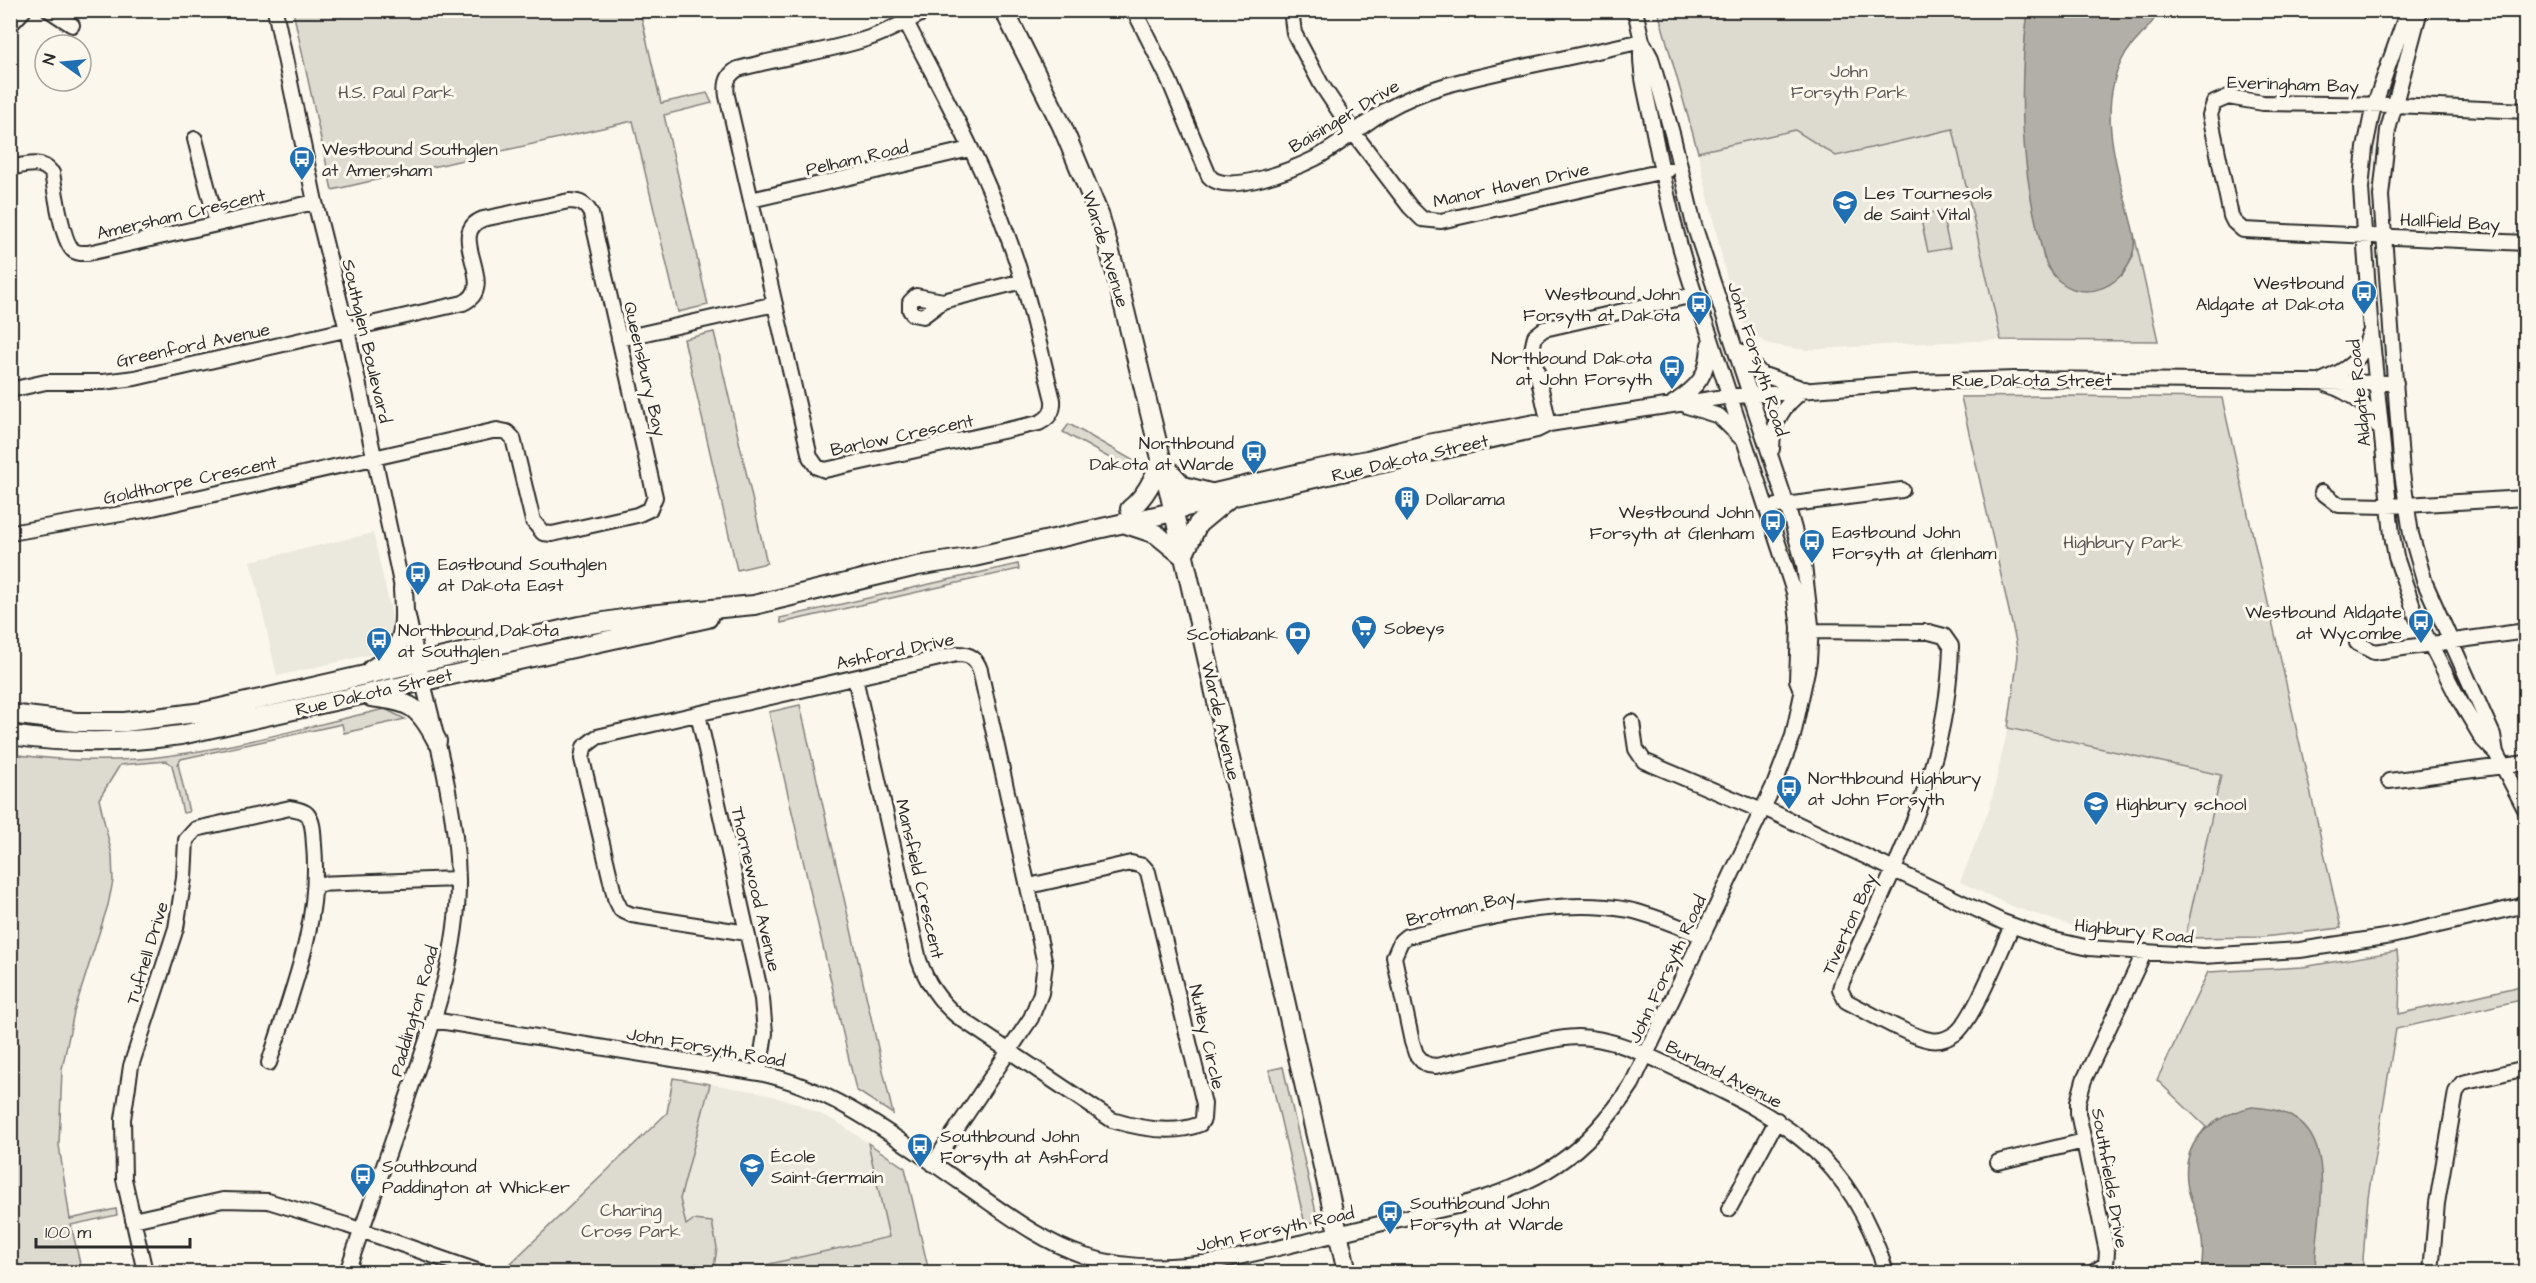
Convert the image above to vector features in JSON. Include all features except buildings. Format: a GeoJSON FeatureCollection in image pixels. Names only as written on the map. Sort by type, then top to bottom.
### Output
{"type":"FeatureCollection","features":[{"type":"Feature","properties":{"kind":"main road","name":"Warde Avenue"},"geometry":{"type":"LineString","coordinates":[[1004,10],[1062,126],[1100,217],[1130,328],[1172,506],[1347,1272]]}},
{"type":"Feature","properties":{"kind":"main road"},"geometry":{"type":"LineString","coordinates":[[1210,492],[1183,486],[1161,461],[1150,486],[1126,516],[1156,534],[1183,556],[1198,524],[1228,499]]}},
{"type":"Feature","properties":{"kind":"main road","name":"Rue Dakota Street"},"geometry":{"type":"LineString","coordinates":[[10,735],[84,742],[157,739],[232,725],[357,695],[657,631],[702,620],[732,609],[932,564],[1030,532],[1172,506]]}},
{"type":"Feature","properties":{"kind":"main road"},"geometry":{"type":"LineString","coordinates":[[362,675],[390,657],[400,643],[404,627],[403,589]]}},
{"type":"Feature","properties":{"kind":"main road","name":"Rue Dakota Street"},"geometry":{"type":"LineString","coordinates":[[10,714],[76,722],[125,722],[156,718],[203,711],[597,622],[648,615],[732,609]]}},
{"type":"Feature","properties":{"kind":"main road"},"geometry":{"type":"LineString","coordinates":[[357,695],[409,705],[423,716],[437,741]]}},
{"type":"Feature","properties":{"kind":"street"},"geometry":{"type":"LineString","coordinates":[[10,25],[24,10]]}},
{"type":"Feature","properties":{"kind":"street"},"geometry":{"type":"LineString","coordinates":[[49,10],[72,25]]}},
{"type":"Feature","properties":{"kind":"street","name":"Southglen Boulevard"},"geometry":{"type":"LineString","coordinates":[[275,10],[315,202],[347,330],[375,457],[422,681]]}},
{"type":"Feature","properties":{"kind":"street","name":"Barlow Crescent"},"geometry":{"type":"LineString","coordinates":[[903,16],[970,149],[1005,229],[1023,281],[1053,400],[1052,409],[1046,419],[1039,423],[831,470],[819,468],[810,457],[726,90],[728,80],[731,73],[742,68],[861,41],[903,16],[928,10]]}},
{"type":"Feature","properties":{"kind":"street","name":"Baisinger Drive"},"geometry":{"type":"LineString","coordinates":[[1134,10],[1169,80],[1206,170],[1216,182],[1242,182],[1288,170],[1316,158],[1401,102],[1449,84],[1642,41]]}},
{"type":"Feature","properties":{"kind":"street","name":"Manor Haven Drive"},"geometry":{"type":"LineString","coordinates":[[1291,10],[1294,33],[1321,84],[1353,132],[1413,212],[1422,219],[1432,222],[1681,167]]}},
{"type":"Feature","properties":{"kind":"street","name":"John Forsyth Road"},"geometry":{"type":"LineString","coordinates":[[433,1020],[759,1073],[802,1084],[839,1102],[1047,1240],[1108,1262],[1153,1266],[1200,1265],[1493,1196],[1539,1176],[1592,1135],[1614,1111],[1632,1084],[1763,809],[1793,736],[1801,692],[1806,680],[1805,631],[1810,601],[1804,565],[1782,505],[1772,459],[1694,225],[1681,167],[1651,58],[1642,41],[1635,10]]}},
{"type":"Feature","properties":{"kind":"street","name":"Aldgate Road"},"geometry":{"type":"LineString","coordinates":[[2408,10],[2385,105],[2388,130],[2373,237],[2370,327],[2381,434],[2398,505],[2433,604],[2440,643],[2483,740],[2496,753]]}},
{"type":"Feature","properties":{"kind":"street","name":"Aldgate Road"},"geometry":{"type":"LineString","coordinates":[[2420,10],[2362,166],[2396,383],[2402,472],[2396,558],[2410,600],[2440,643],[2493,735],[2496,753],[2526,811]]}},
{"type":"Feature","properties":{"kind":"street","name":"John Forsyth Road"},"geometry":{"type":"LineString","coordinates":[[1642,41],[1640,61],[1662,171],[1694,296],[1709,333],[1746,443],[1805,631]]}},
{"type":"Feature","properties":{"kind":"street","name":"Everingham Bay"},"geometry":{"type":"LineString","coordinates":[[2373,237],[2249,231],[2238,227],[2231,216],[2210,115],[2214,103],[2228,97],[2263,104],[2385,105]]}},
{"type":"Feature","properties":{"kind":"street"},"geometry":{"type":"LineString","coordinates":[[2385,105],[2526,111]]}},
{"type":"Feature","properties":{"kind":"street"},"geometry":{"type":"LineString","coordinates":[[195,139],[217,224]]}},
{"type":"Feature","properties":{"kind":"street","name":"Pelham Road"},"geometry":{"type":"LineString","coordinates":[[751,200],[970,149]]}},
{"type":"Feature","properties":{"kind":"street","name":"Amersham Crescent"},"geometry":{"type":"LineString","coordinates":[[10,168],[36,163],[48,168],[52,173],[67,240],[74,251],[81,253],[315,202]]}},
{"type":"Feature","properties":{"kind":"street","name":"Queensbury Bay"},"geometry":{"type":"LineString","coordinates":[[347,330],[470,299],[475,294],[478,285],[469,241],[472,227],[483,219],[574,201],[585,205],[591,214],[654,491],[653,505],[642,514],[552,534],[539,530],[531,515],[513,438],[507,432],[499,430],[375,457]]}},
{"type":"Feature","properties":{"kind":"street","name":"Hallfield Bay"},"geometry":{"type":"LineString","coordinates":[[2373,237],[2526,243]]}},
{"type":"Feature","properties":{"kind":"street"},"geometry":{"type":"LineString","coordinates":[[943,301],[1023,281]]}},
{"type":"Feature","properties":{"kind":"street"},"geometry":{"type":"LineString","coordinates":[[1549,424],[1532,350],[1535,336],[1544,329],[1694,296]]}},
{"type":"Feature","properties":{"kind":"street"},"geometry":{"type":"LineString","coordinates":[[619,339],[775,304]]}},
{"type":"Feature","properties":{"kind":"street"},"geometry":{"type":"LineString","coordinates":[[2317,382],[2337,375],[2354,362],[2367,343],[2370,327]]}},
{"type":"Feature","properties":{"kind":"street","name":"Greenford Avenue"},"geometry":{"type":"LineString","coordinates":[[10,390],[53,382],[103,382],[135,378],[347,330]]}},
{"type":"Feature","properties":{"kind":"street"},"geometry":{"type":"LineString","coordinates":[[1670,405],[1690,391],[1705,372],[1709,333]]}},
{"type":"Feature","properties":{"kind":"street"},"geometry":{"type":"LineString","coordinates":[[1733,342],[1761,374],[1805,390]]}},
{"type":"Feature","properties":{"kind":"street","name":"Rue Dakota Street"},"geometry":{"type":"LineString","coordinates":[[1172,506],[1210,492],[1500,427],[1534,422],[1549,424],[1730,396],[1915,382],[2017,379],[2396,383]]}},
{"type":"Feature","properties":{"kind":"street"},"geometry":{"type":"LineString","coordinates":[[2317,382],[2346,392],[2358,400],[2374,417],[2381,434]]}},
{"type":"Feature","properties":{"kind":"street"},"geometry":{"type":"LineString","coordinates":[[1772,459],[1773,428],[1777,417],[1784,407],[1805,390]]}},
{"type":"Feature","properties":{"kind":"street"},"geometry":{"type":"LineString","coordinates":[[1670,405],[1700,409],[1719,416],[1746,443]]}},
{"type":"Feature","properties":{"kind":"street","name":"Rue Dakota Street"},"geometry":{"type":"LineString","coordinates":[[1172,506],[1228,499],[1537,430],[1549,424]]}},
{"type":"Feature","properties":{"kind":"street","name":"Goldthorpe Crescent"},"geometry":{"type":"LineString","coordinates":[[10,533],[144,510],[375,457]]}},
{"type":"Feature","properties":{"kind":"street"},"geometry":{"type":"LineString","coordinates":[[1782,505],[1902,490]]}},
{"type":"Feature","properties":{"kind":"street"},"geometry":{"type":"LineString","coordinates":[[2322,492],[2339,506],[2526,498]]}},
{"type":"Feature","properties":{"kind":"street"},"geometry":{"type":"LineString","coordinates":[[1805,631],[1929,632],[1944,636],[1951,646],[1948,694],[1939,747],[1913,826],[1893,870]]}},
{"type":"Feature","properties":{"kind":"street"},"geometry":{"type":"LineString","coordinates":[[2357,644],[2374,652],[2526,631]]}},
{"type":"Feature","properties":{"kind":"street","name":"Ashford Drive"},"geometry":{"type":"LineString","coordinates":[[747,933],[632,915],[621,910],[615,898],[582,759],[584,747],[597,737],[957,654],[974,658],[980,670],[1045,964],[1043,983],[1031,1018],[933,1164]]}},
{"type":"Feature","properties":{"kind":"street","name":"Mansfield Crescent"},"geometry":{"type":"LineString","coordinates":[[855,678],[922,969],[933,991],[949,1010],[1008,1051]]}},
{"type":"Feature","properties":{"kind":"street","name":"Paddington Road"},"geometry":{"type":"LineString","coordinates":[[348,1272],[433,1020],[452,943],[458,879],[451,810],[422,681]]}},
{"type":"Feature","properties":{"kind":"street","name":"Thornewood Avenue"},"geometry":{"type":"LineString","coordinates":[[698,714],[764,1017],[763,1052],[759,1073]]}},
{"type":"Feature","properties":{"kind":"street","name":"Highbury Road"},"geometry":{"type":"LineString","coordinates":[[1632,722],[1636,749],[1644,761],[1763,809],[2012,926],[2050,939],[2089,948],[2144,953],[2239,955],[2324,948],[2391,936],[2526,905]]}},
{"type":"Feature","properties":{"kind":"street"},"geometry":{"type":"LineString","coordinates":[[2389,781],[2526,763]]}},
{"type":"Feature","properties":{"kind":"street","name":"Tufnell Drive"},"geometry":{"type":"LineString","coordinates":[[145,1272],[123,1167],[124,1102],[130,1066],[176,928],[181,905],[187,836],[195,829],[285,809],[308,815],[312,826],[316,884],[307,946],[268,1063]]}},
{"type":"Feature","properties":{"kind":"street","name":"Nutley Circle"},"geometry":{"type":"LineString","coordinates":[[1008,1051],[1112,1120],[1136,1127],[1172,1129],[1194,1126],[1203,1119],[1204,1104],[1148,872],[1143,866],[1131,863],[1029,886]]}},
{"type":"Feature","properties":{"kind":"street","name":"Tiverton Bay"},"geometry":{"type":"LineString","coordinates":[[1893,870],[1840,989],[1846,1001],[1917,1036],[1938,1041],[1956,1033],[1964,1025],[2012,926]]}},
{"type":"Feature","properties":{"kind":"street"},"geometry":{"type":"LineString","coordinates":[[316,884],[458,879]]}},
{"type":"Feature","properties":{"kind":"street","name":"Brotman Bay"},"geometry":{"type":"LineString","coordinates":[[1646,1055],[1617,1044],[1578,1037],[1547,1041],[1436,1066],[1428,1065],[1416,1054],[1412,1042],[1394,957],[1397,947],[1407,936],[1523,912],[1568,906],[1630,910],[1703,936]]}},
{"type":"Feature","properties":{"kind":"street","name":"Southfields Drive"},"geometry":{"type":"LineString","coordinates":[[2094,1272],[2106,1264],[2108,1252],[2078,1102],[2084,1080],[2144,953]]}},
{"type":"Feature","properties":{"kind":"street","name":"Burland Avenue"},"geometry":{"type":"LineString","coordinates":[[1646,1055],[1735,1096],[1792,1130],[1814,1149],[1861,1209],[1886,1272]]}},
{"type":"Feature","properties":{"kind":"street"},"geometry":{"type":"LineString","coordinates":[[2431,1272],[2437,1203],[2456,1092],[2462,1083],[2526,1068]]}},
{"type":"Feature","properties":{"kind":"street"},"geometry":{"type":"LineString","coordinates":[[1729,1209],[1777,1120]]}},
{"type":"Feature","properties":{"kind":"street"},"geometry":{"type":"LineString","coordinates":[[1998,1162],[2084,1141]]}},
{"type":"Feature","properties":{"kind":"street"},"geometry":{"type":"LineString","coordinates":[[133,1220],[223,1200],[257,1199],[284,1205],[480,1272]]}},
{"type":"Feature","properties":{"kind":"shaded area"},"geometry":{"type":"Polygon","coordinates":[[[2028,11],[2159,11],[2123,58],[2115,79],[2110,123],[2117,168],[2134,234],[2133,252],[2127,268],[2116,280],[2103,288],[2088,291],[2073,289],[2059,281],[2048,267],[2042,251],[2031,196],[2024,143],[2022,91],[2028,11]]]}},
{"type":"Feature","properties":{"kind":"shaded area","name":"Les Tournesols de Saint Vital"},"geometry":{"type":"Polygon","coordinates":[[[1953,129],[2001,340],[1805,350],[1768,344],[1749,331],[1737,312],[1731,296],[1698,153],[1795,130],[1836,156],[1953,129]]]}},
{"type":"Feature","properties":{"kind":"shaded area"},"geometry":{"type":"Polygon","coordinates":[[[373,533],[394,625],[377,653],[277,676],[251,561],[373,533]]]}},
{"type":"Feature","properties":{"kind":"shaded area","name":"Highbury school"},"geometry":{"type":"Polygon","coordinates":[[[2008,728],[2221,775],[2185,938],[2116,934],[2069,925],[2014,907],[1960,882],[1990,807],[2008,728]]]}},
{"type":"Feature","properties":{"kind":"shaded area"},"geometry":{"type":"Polygon","coordinates":[[[710,1084],[758,1092],[796,1103],[837,1122],[868,1143],[889,1237],[734,1272],[697,1272],[680,1199],[710,1084]]]}},
{"type":"Feature","properties":{"kind":"shaded area"},"geometry":{"type":"Polygon","coordinates":[[[2252,1107],[2283,1113],[2303,1125],[2315,1144],[2321,1167],[2321,1192],[2315,1272],[2201,1272],[2203,1252],[2201,1232],[2187,1182],[2190,1153],[2195,1141],[2213,1123],[2225,1116],[2252,1107]]]}},
{"type":"Feature","properties":{"kind":"green space","name":"H.S. Paul Park"},"geometry":{"type":"Polygon","coordinates":[[[293,11],[640,11],[661,103],[707,93],[712,103],[664,115],[708,305],[678,312],[633,121],[332,190],[293,11]]]}},
{"type":"Feature","properties":{"kind":"green space","name":"John Forsyth Park"},"geometry":{"type":"Polygon","coordinates":[[[1658,11],[2028,11],[2023,75],[2024,135],[2027,165],[2044,259],[2122,276],[2133,257],[2134,234],[2158,341],[2001,340],[1953,129],[1836,156],[1795,130],[1698,152],[1658,11]]]}},
{"type":"Feature","properties":{"kind":"green space"},"geometry":{"type":"Polygon","coordinates":[[[1941,211],[1950,248],[1928,252],[1920,215],[1941,211]]]}},
{"type":"Feature","properties":{"kind":"green space"},"geometry":{"type":"Polygon","coordinates":[[[714,332],[767,563],[737,570],[684,339],[714,332]]]}},
{"type":"Feature","properties":{"kind":"green space","name":"Highbury Park"},"geometry":{"type":"Polygon","coordinates":[[[1961,397],[2222,398],[2341,928],[2263,937],[2185,938],[2221,775],[2008,728],[2018,656],[1961,397]]]}},
{"type":"Feature","properties":{"kind":"green space"},"geometry":{"type":"Polygon","coordinates":[[[1069,424],[1134,461],[1129,469],[1063,432],[1069,424]]]}},
{"type":"Feature","properties":{"kind":"green space"},"geometry":{"type":"Polygon","coordinates":[[[1018,564],[1019,569],[781,623],[780,618],[1018,564]]]}},
{"type":"Feature","properties":{"kind":"green space"},"geometry":{"type":"Polygon","coordinates":[[[800,705],[893,1114],[856,1090],[769,712],[800,705]]]}},
{"type":"Feature","properties":{"kind":"green space"},"geometry":{"type":"Polygon","coordinates":[[[385,709],[405,719],[344,733],[342,724],[181,759],[178,764],[189,812],[183,813],[172,765],[166,761],[120,765],[99,799],[112,855],[113,881],[108,905],[74,1012],[62,1069],[59,1145],[70,1219],[116,1209],[117,1215],[71,1225],[82,1272],[11,1272],[11,754],[88,760],[127,760],[166,756],[248,741],[385,709]]]}},
{"type":"Feature","properties":{"kind":"green space"},"geometry":{"type":"Polygon","coordinates":[[[2397,951],[2400,982],[2399,1014],[2525,985],[2525,999],[2396,1029],[2368,1197],[2362,1272],[2201,1272],[2202,1234],[2187,1168],[2195,1142],[2206,1127],[2157,1080],[2208,972],[2303,967],[2397,951]]]}},
{"type":"Feature","properties":{"kind":"green space"},"geometry":{"type":"Polygon","coordinates":[[[1283,1067],[1318,1221],[1305,1224],[1269,1070],[1283,1067]]]}},
{"type":"Feature","properties":{"kind":"green space","name":"Charing Cross Park"},"geometry":{"type":"Polygon","coordinates":[[[673,1078],[710,1084],[680,1199],[686,1225],[693,1220],[712,1222],[717,1248],[714,1267],[696,1264],[697,1272],[506,1272],[508,1266],[667,1113],[673,1078]]]}},
{"type":"Feature","properties":{"kind":"green space"},"geometry":{"type":"Polygon","coordinates":[[[868,1143],[905,1168],[929,1272],[734,1272],[889,1237],[868,1143]]]}},
{"type":"Feature","properties":{"kind":"place","name":"Westbound Southglen at Amersham"},"geometry":{"type":"Point","coordinates":[302,182]}},
{"type":"Feature","properties":{"kind":"place","name":"Les Tournesols de Saint Vital"},"geometry":{"type":"Point","coordinates":[1845,226]}},
{"type":"Feature","properties":{"kind":"place","name":"Westbound Aldgate at Dakota"},"geometry":{"type":"Point","coordinates":[2364,316]}},
{"type":"Feature","properties":{"kind":"place","name":"Westbound John Forsyth at Dakota"},"geometry":{"type":"Point","coordinates":[1699,327]}},
{"type":"Feature","properties":{"kind":"place","name":"Northbound Dakota at John Forsyth"},"geometry":{"type":"Point","coordinates":[1672,391]}},
{"type":"Feature","properties":{"kind":"place","name":"Northbound Dakota at Warde"},"geometry":{"type":"Point","coordinates":[1254,476]}},
{"type":"Feature","properties":{"kind":"place","name":"Dollarama"},"geometry":{"type":"Point","coordinates":[1407,522]}},
{"type":"Feature","properties":{"kind":"place","name":"Westbound John Forsyth at Glenham"},"geometry":{"type":"Point","coordinates":[1773,545]}},
{"type":"Feature","properties":{"kind":"place","name":"Eastbound John Forsyth at Glenham"},"geometry":{"type":"Point","coordinates":[1812,565]}},
{"type":"Feature","properties":{"kind":"place","name":"Eastbound Southglen at Dakota East"},"geometry":{"type":"Point","coordinates":[418,597]}},
{"type":"Feature","properties":{"kind":"place","name":"Westbound Aldgate at Wycombe"},"geometry":{"type":"Point","coordinates":[2421,645]}},
{"type":"Feature","properties":{"kind":"place","name":"Sobeys"},"geometry":{"type":"Point","coordinates":[1364,651]}},
{"type":"Feature","properties":{"kind":"place","name":"Scotiabank"},"geometry":{"type":"Point","coordinates":[1298,657]}},
{"type":"Feature","properties":{"kind":"place","name":"Northbound Dakota at Southglen"},"geometry":{"type":"Point","coordinates":[379,663]}},
{"type":"Feature","properties":{"kind":"place","name":"Northbound Highbury at John Forsyth"},"geometry":{"type":"Point","coordinates":[1789,811]}},
{"type":"Feature","properties":{"kind":"place","name":"Highbury school"},"geometry":{"type":"Point","coordinates":[2096,827]}},
{"type":"Feature","properties":{"kind":"place","name":"Southbound John Forsyth at Ashford"},"geometry":{"type":"Point","coordinates":[920,1169]}},
{"type":"Feature","properties":{"kind":"place","name":"École Saint-Germain"},"geometry":{"type":"Point","coordinates":[752,1189]}},
{"type":"Feature","properties":{"kind":"place","name":"Southbound Paddington at Whicker"},"geometry":{"type":"Point","coordinates":[363,1199]}},
{"type":"Feature","properties":{"kind":"place","name":"Southbound John Forsyth at Warde"},"geometry":{"type":"Point","coordinates":[1390,1236]}}]}
